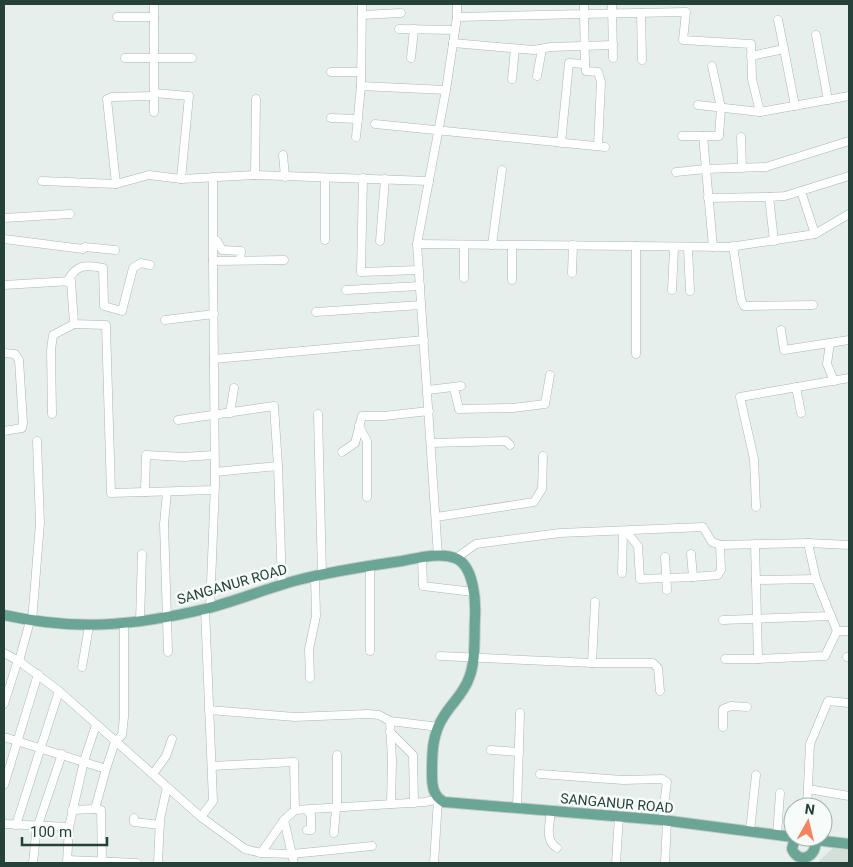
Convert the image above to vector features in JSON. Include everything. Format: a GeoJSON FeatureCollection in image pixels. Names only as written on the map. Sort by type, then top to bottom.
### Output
{"type":"FeatureCollection","features":[{"type":"Feature","properties":{"kind":"main road","name":"SANGANUR ROAD"},"geometry":{"type":"LineString","coordinates":[[4,615],[31,621],[89,626],[124,624],[207,608],[318,575],[438,556],[456,558]]}},
{"type":"Feature","properties":{"kind":"main road"},"geometry":{"type":"LineString","coordinates":[[438,799],[434,794],[432,778],[432,749],[439,726],[470,677],[476,609],[469,571],[456,558]]}},
{"type":"Feature","properties":{"kind":"main road","name":"SANGANUR ROAD"},"geometry":{"type":"LineString","coordinates":[[438,799],[444,802],[619,816],[783,836]]}},
{"type":"Feature","properties":{"kind":"main road"},"geometry":{"type":"LineString","coordinates":[[779,835],[803,861],[822,847]]}},
{"type":"Feature","properties":{"kind":"main road"},"geometry":{"type":"LineString","coordinates":[[833,842],[849,844]]}},
{"type":"Feature","properties":{"kind":"main road"},"geometry":{"type":"LineString","coordinates":[[814,847],[814,853]]}},
{"type":"Feature","properties":{"kind":"street"},"geometry":{"type":"LineString","coordinates":[[154,4],[154,112]]}},
{"type":"Feature","properties":{"kind":"street"},"geometry":{"type":"LineString","coordinates":[[356,138],[361,86],[362,4]]}},
{"type":"Feature","properties":{"kind":"street"},"geometry":{"type":"LineString","coordinates":[[438,556],[417,244],[446,90],[457,17],[457,4]]}},
{"type":"Feature","properties":{"kind":"street"},"geometry":{"type":"LineString","coordinates":[[375,124],[438,132],[602,146],[601,82],[598,72],[586,71],[584,4]]}},
{"type":"Feature","properties":{"kind":"street"},"geometry":{"type":"LineString","coordinates":[[612,4],[613,58]]}},
{"type":"Feature","properties":{"kind":"street"},"geometry":{"type":"LineString","coordinates":[[457,17],[641,13],[686,8],[683,40],[751,44],[752,79],[760,112]]}},
{"type":"Feature","properties":{"kind":"street"},"geometry":{"type":"LineString","coordinates":[[362,15],[401,13]]}},
{"type":"Feature","properties":{"kind":"street"},"geometry":{"type":"LineString","coordinates":[[641,13],[642,60]]}},
{"type":"Feature","properties":{"kind":"street"},"geometry":{"type":"LineString","coordinates":[[117,17],[154,17]]}},
{"type":"Feature","properties":{"kind":"street"},"geometry":{"type":"LineString","coordinates":[[778,20],[795,106]]}},
{"type":"Feature","properties":{"kind":"street"},"geometry":{"type":"LineString","coordinates":[[399,29],[455,30]]}},
{"type":"Feature","properties":{"kind":"street"},"geometry":{"type":"LineString","coordinates":[[411,58],[414,29]]}},
{"type":"Feature","properties":{"kind":"street"},"geometry":{"type":"LineString","coordinates":[[816,36],[828,100]]}},
{"type":"Feature","properties":{"kind":"street"},"geometry":{"type":"LineString","coordinates":[[453,43],[515,49],[613,45]]}},
{"type":"Feature","properties":{"kind":"street"},"geometry":{"type":"LineString","coordinates":[[512,79],[515,49]]}},
{"type":"Feature","properties":{"kind":"street"},"geometry":{"type":"LineString","coordinates":[[538,76],[542,49]]}},
{"type":"Feature","properties":{"kind":"street"},"geometry":{"type":"LineString","coordinates":[[750,56],[784,49]]}},
{"type":"Feature","properties":{"kind":"street"},"geometry":{"type":"LineString","coordinates":[[125,58],[192,58]]}},
{"type":"Feature","properties":{"kind":"street"},"geometry":{"type":"LineString","coordinates":[[561,143],[569,63],[585,64]]}},
{"type":"Feature","properties":{"kind":"street"},"geometry":{"type":"LineString","coordinates":[[682,136],[719,136],[721,108],[712,66]]}},
{"type":"Feature","properties":{"kind":"street"},"geometry":{"type":"LineString","coordinates":[[331,72],[361,72]]}},
{"type":"Feature","properties":{"kind":"street"},"geometry":{"type":"LineString","coordinates":[[361,86],[446,90]]}},
{"type":"Feature","properties":{"kind":"street"},"geometry":{"type":"LineString","coordinates":[[116,184],[107,99],[112,97],[154,94],[189,96],[181,179]]}},
{"type":"Feature","properties":{"kind":"street"},"geometry":{"type":"LineString","coordinates":[[698,105],[760,112],[849,96]]}},
{"type":"Feature","properties":{"kind":"street"},"geometry":{"type":"LineString","coordinates":[[255,175],[256,99]]}},
{"type":"Feature","properties":{"kind":"street"},"geometry":{"type":"LineString","coordinates":[[331,118],[358,119]]}},
{"type":"Feature","properties":{"kind":"street"},"geometry":{"type":"LineString","coordinates":[[703,136],[713,247]]}},
{"type":"Feature","properties":{"kind":"street"},"geometry":{"type":"LineString","coordinates":[[741,137],[742,168]]}},
{"type":"Feature","properties":{"kind":"street"},"geometry":{"type":"LineString","coordinates":[[676,172],[766,167],[849,141]]}},
{"type":"Feature","properties":{"kind":"street"},"geometry":{"type":"LineString","coordinates":[[283,155],[285,177]]}},
{"type":"Feature","properties":{"kind":"street"},"geometry":{"type":"LineString","coordinates":[[492,245],[502,170]]}},
{"type":"Feature","properties":{"kind":"street"},"geometry":{"type":"LineString","coordinates":[[42,181],[116,184],[148,175],[181,179],[255,175],[429,181]]}},
{"type":"Feature","properties":{"kind":"street"},"geometry":{"type":"LineString","coordinates":[[708,198],[785,196],[849,176]]}},
{"type":"Feature","properties":{"kind":"street"},"geometry":{"type":"LineString","coordinates":[[201,817],[213,801],[207,608],[214,490],[213,177]]}},
{"type":"Feature","properties":{"kind":"street"},"geometry":{"type":"LineString","coordinates":[[324,240],[325,178]]}},
{"type":"Feature","properties":{"kind":"street"},"geometry":{"type":"LineString","coordinates":[[363,178],[361,272],[418,270]]}},
{"type":"Feature","properties":{"kind":"street"},"geometry":{"type":"LineString","coordinates":[[380,241],[385,178]]}},
{"type":"Feature","properties":{"kind":"street"},"geometry":{"type":"LineString","coordinates":[[800,191],[815,234]]}},
{"type":"Feature","properties":{"kind":"street"},"geometry":{"type":"LineString","coordinates":[[769,197],[774,241]]}},
{"type":"Feature","properties":{"kind":"street"},"geometry":{"type":"LineString","coordinates":[[4,218],[70,214]]}},
{"type":"Feature","properties":{"kind":"street"},"geometry":{"type":"LineString","coordinates":[[417,244],[674,248],[733,246],[815,234],[849,214]]}},
{"type":"Feature","properties":{"kind":"street"},"geometry":{"type":"LineString","coordinates":[[4,239],[82,249],[84,247],[115,250]]}},
{"type":"Feature","properties":{"kind":"street"},"geometry":{"type":"LineString","coordinates":[[217,241],[222,250],[241,250],[240,260]]}},
{"type":"Feature","properties":{"kind":"street"},"geometry":{"type":"LineString","coordinates":[[464,245],[464,278]]}},
{"type":"Feature","properties":{"kind":"street"},"geometry":{"type":"LineString","coordinates":[[512,245],[512,280]]}},
{"type":"Feature","properties":{"kind":"street"},"geometry":{"type":"LineString","coordinates":[[572,273],[573,245]]}},
{"type":"Feature","properties":{"kind":"street"},"geometry":{"type":"LineString","coordinates":[[636,246],[636,354]]}},
{"type":"Feature","properties":{"kind":"street"},"geometry":{"type":"LineString","coordinates":[[733,246],[741,299],[744,306],[813,305]]}},
{"type":"Feature","properties":{"kind":"street"},"geometry":{"type":"LineString","coordinates":[[672,290],[674,248]]}},
{"type":"Feature","properties":{"kind":"street"},"geometry":{"type":"LineString","coordinates":[[688,248],[690,291]]}},
{"type":"Feature","properties":{"kind":"street"},"geometry":{"type":"LineString","coordinates":[[213,261],[284,260]]}},
{"type":"Feature","properties":{"kind":"street"},"geometry":{"type":"LineString","coordinates":[[67,282],[74,270],[80,267],[103,268],[104,306],[122,311],[133,268],[141,262],[150,265]]}},
{"type":"Feature","properties":{"kind":"street"},"geometry":{"type":"LineString","coordinates":[[4,285],[71,281],[74,324]]}},
{"type":"Feature","properties":{"kind":"street"},"geometry":{"type":"LineString","coordinates":[[346,290],[420,286]]}},
{"type":"Feature","properties":{"kind":"street"},"geometry":{"type":"LineString","coordinates":[[316,312],[421,305]]}},
{"type":"Feature","properties":{"kind":"street"},"geometry":{"type":"LineString","coordinates":[[165,320],[214,314]]}},
{"type":"Feature","properties":{"kind":"street"},"geometry":{"type":"LineString","coordinates":[[52,414],[51,350],[54,335],[74,324],[106,325],[111,494],[214,490]]}},
{"type":"Feature","properties":{"kind":"street"},"geometry":{"type":"LineString","coordinates":[[781,330],[784,350],[849,340]]}},
{"type":"Feature","properties":{"kind":"street"},"geometry":{"type":"LineString","coordinates":[[214,359],[424,340]]}},
{"type":"Feature","properties":{"kind":"street"},"geometry":{"type":"LineString","coordinates":[[830,343],[827,364],[834,381]]}},
{"type":"Feature","properties":{"kind":"street"},"geometry":{"type":"LineString","coordinates":[[4,353],[15,354],[19,360],[23,424],[19,430],[4,431]]}},
{"type":"Feature","properties":{"kind":"street"},"geometry":{"type":"LineString","coordinates":[[428,390],[457,387],[459,409],[513,408],[545,404],[550,374]]}},
{"type":"Feature","properties":{"kind":"street"},"geometry":{"type":"LineString","coordinates":[[756,507],[754,459],[740,397],[849,378]]}},
{"type":"Feature","properties":{"kind":"street"},"geometry":{"type":"LineString","coordinates":[[796,387],[801,413]]}},
{"type":"Feature","properties":{"kind":"street"},"geometry":{"type":"LineString","coordinates":[[230,413],[234,388]]}},
{"type":"Feature","properties":{"kind":"street"},"geometry":{"type":"LineString","coordinates":[[178,420],[274,406],[282,585]]}},
{"type":"Feature","properties":{"kind":"street"},"geometry":{"type":"LineString","coordinates":[[342,452],[355,443],[362,416],[384,416],[429,411]]}},
{"type":"Feature","properties":{"kind":"street"},"geometry":{"type":"LineString","coordinates":[[310,678],[309,649],[316,616],[318,575],[318,414]]}},
{"type":"Feature","properties":{"kind":"street"},"geometry":{"type":"LineString","coordinates":[[360,426],[367,441],[367,498]]}},
{"type":"Feature","properties":{"kind":"street"},"geometry":{"type":"LineString","coordinates":[[4,704],[31,621],[40,523],[37,441]]}},
{"type":"Feature","properties":{"kind":"street"},"geometry":{"type":"LineString","coordinates":[[431,443],[506,441],[510,445]]}},
{"type":"Feature","properties":{"kind":"street"},"geometry":{"type":"LineString","coordinates":[[145,492],[146,456],[184,457],[214,455]]}},
{"type":"Feature","properties":{"kind":"street"},"geometry":{"type":"LineString","coordinates":[[436,517],[534,502],[542,489],[543,456]]}},
{"type":"Feature","properties":{"kind":"street"},"geometry":{"type":"LineString","coordinates":[[214,472],[278,466]]}},
{"type":"Feature","properties":{"kind":"street"},"geometry":{"type":"LineString","coordinates":[[167,492],[164,524],[165,616],[168,652]]}},
{"type":"Feature","properties":{"kind":"street"},"geometry":{"type":"LineString","coordinates":[[456,558],[476,544],[560,534],[703,527],[712,542],[720,545],[808,542],[849,545]]}},
{"type":"Feature","properties":{"kind":"street"},"geometry":{"type":"LineString","coordinates":[[622,573],[624,531]]}},
{"type":"Feature","properties":{"kind":"street"},"geometry":{"type":"LineString","coordinates":[[624,531],[638,546],[640,579],[718,575],[721,570],[720,545]]}},
{"type":"Feature","properties":{"kind":"street"},"geometry":{"type":"LineString","coordinates":[[725,659],[825,656],[837,631],[816,579],[808,542]]}},
{"type":"Feature","properties":{"kind":"street"},"geometry":{"type":"LineString","coordinates":[[755,544],[758,659]]}},
{"type":"Feature","properties":{"kind":"street"},"geometry":{"type":"LineString","coordinates":[[140,621],[142,554]]}},
{"type":"Feature","properties":{"kind":"street"},"geometry":{"type":"LineString","coordinates":[[691,554],[694,577]]}},
{"type":"Feature","properties":{"kind":"street"},"geometry":{"type":"LineString","coordinates":[[666,557],[667,590]]}},
{"type":"Feature","properties":{"kind":"street"},"geometry":{"type":"LineString","coordinates":[[422,558],[422,586],[473,592]]}},
{"type":"Feature","properties":{"kind":"street"},"geometry":{"type":"LineString","coordinates":[[370,566],[370,651]]}},
{"type":"Feature","properties":{"kind":"street"},"geometry":{"type":"LineString","coordinates":[[756,580],[816,579]]}},
{"type":"Feature","properties":{"kind":"street"},"geometry":{"type":"LineString","coordinates":[[592,663],[595,602]]}},
{"type":"Feature","properties":{"kind":"street"},"geometry":{"type":"LineString","coordinates":[[723,620],[831,616]]}},
{"type":"Feature","properties":{"kind":"street"},"geometry":{"type":"LineString","coordinates":[[95,810],[115,742],[122,735],[124,717],[124,624]]}},
{"type":"Feature","properties":{"kind":"street"},"geometry":{"type":"LineString","coordinates":[[82,667],[89,626]]}},
{"type":"Feature","properties":{"kind":"street"},"geometry":{"type":"LineString","coordinates":[[837,631],[849,631]]}},
{"type":"Feature","properties":{"kind":"street"},"geometry":{"type":"LineString","coordinates":[[4,653],[18,660],[59,691],[201,817],[245,849],[262,853],[292,854],[372,846]]}},
{"type":"Feature","properties":{"kind":"street"},"geometry":{"type":"LineString","coordinates":[[440,656],[592,663],[653,663],[658,668],[660,691]]}},
{"type":"Feature","properties":{"kind":"street"},"geometry":{"type":"LineString","coordinates":[[4,785],[38,674]]}},
{"type":"Feature","properties":{"kind":"street"},"geometry":{"type":"LineString","coordinates":[[16,825],[59,691]]}},
{"type":"Feature","properties":{"kind":"street"},"geometry":{"type":"LineString","coordinates":[[808,797],[810,744],[828,701],[849,703]]}},
{"type":"Feature","properties":{"kind":"street"},"geometry":{"type":"LineString","coordinates":[[722,726],[723,709],[731,706],[747,707]]}},
{"type":"Feature","properties":{"kind":"street"},"geometry":{"type":"LineString","coordinates":[[209,710],[295,717],[368,714],[379,715],[390,721],[439,726]]}},
{"type":"Feature","properties":{"kind":"street"},"geometry":{"type":"LineString","coordinates":[[517,808],[520,713]]}},
{"type":"Feature","properties":{"kind":"street"},"geometry":{"type":"LineString","coordinates":[[390,721],[392,761],[391,804]]}},
{"type":"Feature","properties":{"kind":"street"},"geometry":{"type":"LineString","coordinates":[[96,725],[84,761],[72,810],[67,862],[137,863]]}},
{"type":"Feature","properties":{"kind":"street"},"geometry":{"type":"LineString","coordinates":[[390,732],[413,755],[414,803]]}},
{"type":"Feature","properties":{"kind":"street"},"geometry":{"type":"LineString","coordinates":[[4,737],[106,768]]}},
{"type":"Feature","properties":{"kind":"street"},"geometry":{"type":"LineString","coordinates":[[153,774],[166,756],[172,739]]}},
{"type":"Feature","properties":{"kind":"street"},"geometry":{"type":"LineString","coordinates":[[491,750],[519,752]]}},
{"type":"Feature","properties":{"kind":"street"},"geometry":{"type":"LineString","coordinates":[[33,863],[38,825],[62,754]]}},
{"type":"Feature","properties":{"kind":"street"},"geometry":{"type":"LineString","coordinates":[[334,833],[337,755]]}},
{"type":"Feature","properties":{"kind":"street"},"geometry":{"type":"LineString","coordinates":[[212,766],[294,762],[295,810]]}},
{"type":"Feature","properties":{"kind":"street"},"geometry":{"type":"LineString","coordinates":[[540,774],[623,780],[662,779],[667,782],[665,863]]}},
{"type":"Feature","properties":{"kind":"street"},"geometry":{"type":"LineString","coordinates":[[750,831],[756,775]]}},
{"type":"Feature","properties":{"kind":"street"},"geometry":{"type":"LineString","coordinates":[[158,863],[160,825],[167,787]]}},
{"type":"Feature","properties":{"kind":"street"},"geometry":{"type":"LineString","coordinates":[[808,789],[849,796]]}},
{"type":"Feature","properties":{"kind":"street"},"geometry":{"type":"LineString","coordinates":[[779,835],[780,793]]}},
{"type":"Feature","properties":{"kind":"street"},"geometry":{"type":"LineString","coordinates":[[262,853],[284,820],[295,810],[414,803],[438,799],[434,863]]}},
{"type":"Feature","properties":{"kind":"street"},"geometry":{"type":"LineString","coordinates":[[72,810],[101,810],[102,862]]}},
{"type":"Feature","properties":{"kind":"street"},"geometry":{"type":"LineString","coordinates":[[306,810],[311,816],[311,830],[307,830]]}},
{"type":"Feature","properties":{"kind":"street"},"geometry":{"type":"LineString","coordinates":[[551,811],[548,839],[550,844],[557,848]]}},
{"type":"Feature","properties":{"kind":"street"},"geometry":{"type":"LineString","coordinates":[[616,863],[619,816]]}},
{"type":"Feature","properties":{"kind":"street"},"geometry":{"type":"LineString","coordinates":[[134,818],[134,822],[160,825]]}},
{"type":"Feature","properties":{"kind":"street"},"geometry":{"type":"LineString","coordinates":[[284,820],[294,863]]}},
{"type":"Feature","properties":{"kind":"street"},"geometry":{"type":"LineString","coordinates":[[4,824],[69,827]]}},
{"type":"Feature","properties":{"kind":"shaded area"},"geometry":{"type":"Polygon","coordinates":[[[833,848],[849,850],[849,863],[817,863],[833,848]]]}}]}
